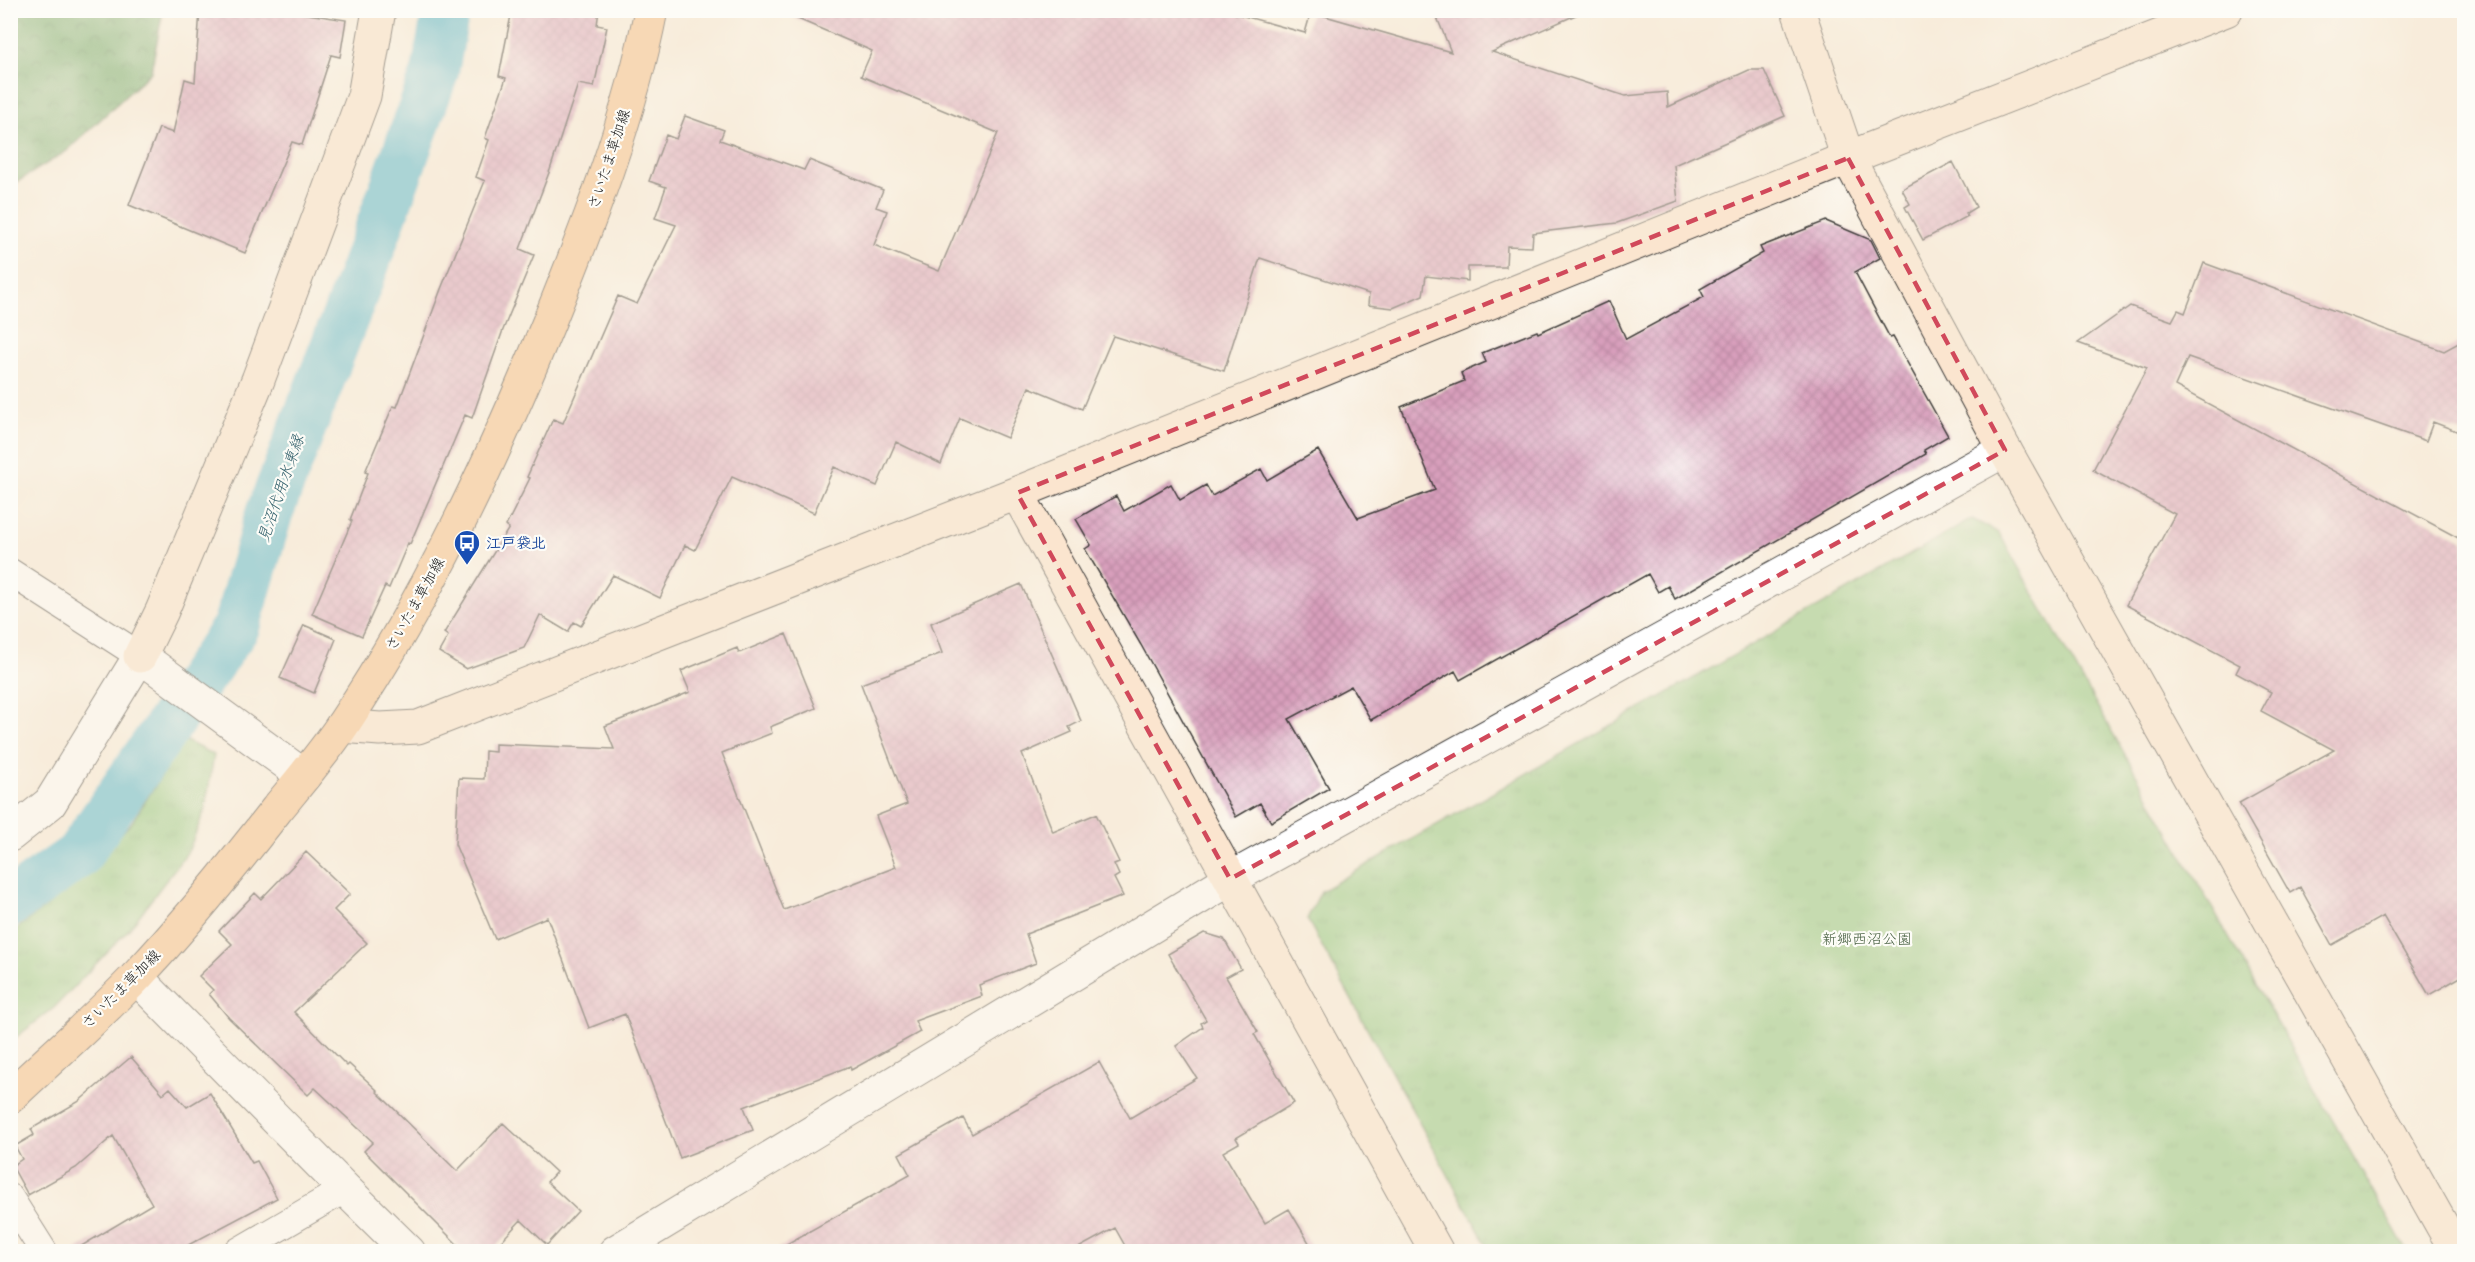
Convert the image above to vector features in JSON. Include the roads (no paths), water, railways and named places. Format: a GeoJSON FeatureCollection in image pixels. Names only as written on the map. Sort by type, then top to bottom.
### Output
{"type":"FeatureCollection","features":[{"type":"Feature","properties":{"kind":"main road","name":"さいたま草加線"},"geometry":{"type":"LineString","coordinates":[[10,1097],[136,977],[226,874],[342,726],[402,629],[458,526],[515,404],[584,237],[617,138],[644,45],[651,10]]}},
{"type":"Feature","properties":{"kind":"street"},"geometry":{"type":"LineString","coordinates":[[10,835],[50,803],[140,656],[162,611],[258,380],[364,96],[380,10]]}},
{"type":"Feature","properties":{"kind":"street"},"geometry":{"type":"LineString","coordinates":[[1798,10],[1848,158],[2005,450],[2457,1251]]}},
{"type":"Feature","properties":{"kind":"street"},"geometry":{"type":"LineString","coordinates":[[342,726],[380,729],[418,727],[1017,494],[2205,14]]}},
{"type":"Feature","properties":{"kind":"street"},"geometry":{"type":"LineString","coordinates":[[615,1251],[1230,879],[2005,450]]}},
{"type":"Feature","properties":{"kind":"street"},"geometry":{"type":"LineString","coordinates":[[1017,494],[1437,1251]]}},
{"type":"Feature","properties":{"kind":"street"},"geometry":{"type":"LineString","coordinates":[[140,656],[304,776]]}},
{"type":"Feature","properties":{"kind":"street"},"geometry":{"type":"LineString","coordinates":[[136,977],[345,1190],[409,1251]]}},
{"type":"Feature","properties":{"kind":"lane"},"geometry":{"type":"LineString","coordinates":[[10,572],[140,656]]}},
{"type":"Feature","properties":{"kind":"lane"},"geometry":{"type":"LineString","coordinates":[[237,1251],[345,1190]]}},
{"type":"Feature","properties":{"kind":"lane"},"geometry":{"type":"LineString","coordinates":[[10,1198],[44,1251]]}},
{"type":"Feature","properties":{"kind":"waterway","name":"見沼代用水東縁"},"geometry":{"type":"LineString","coordinates":[[10,903],[78,855],[236,627],[269,514],[364,269],[435,72],[446,10]]}},
{"type":"Feature","properties":{"kind":"place","name":"江戸袋北"},"geometry":{"type":"Point","coordinates":[467,566]}},
{"type":"Feature","properties":{"kind":"park label","name":"新郷西沼公園"},"geometry":{"type":"Point","coordinates":[1867,939]}}]}
